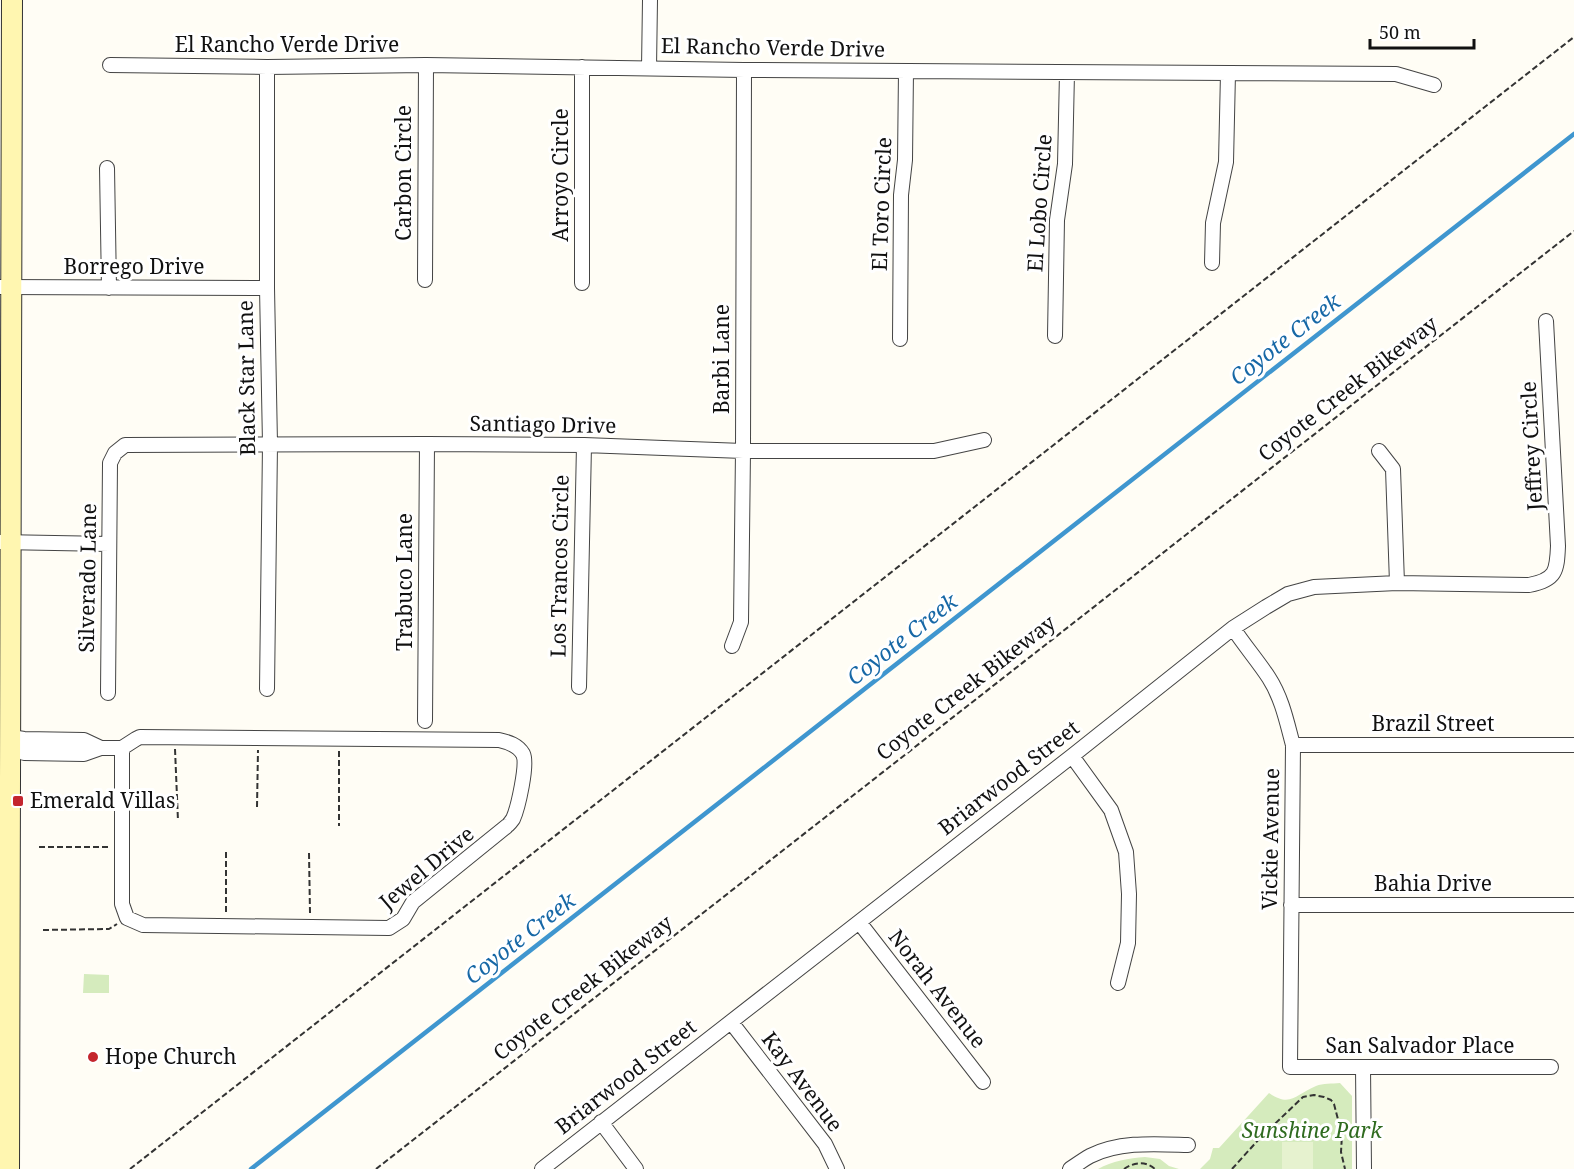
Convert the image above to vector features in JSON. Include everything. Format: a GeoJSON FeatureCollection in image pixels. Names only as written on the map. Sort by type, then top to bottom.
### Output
{"type":"FeatureCollection","features":[{"type":"Feature","properties":{"kind":"main road"},"geometry":{"type":"LineString","coordinates":[[9,1169],[11,737],[6,542],[6,64],[12,0]]}},
{"type":"Feature","properties":{"kind":"street"},"geometry":{"type":"LineString","coordinates":[[649,68],[650,0]]}},
{"type":"Feature","properties":{"kind":"street","name":"El Rancho Verde Drive"},"geometry":{"type":"LineString","coordinates":[[110,65],[267,67],[426,65],[1067,73],[1396,74],[1434,86]]}},
{"type":"Feature","properties":{"kind":"street","name":"Carbon Circle"},"geometry":{"type":"LineString","coordinates":[[425,280],[426,65]]}},
{"type":"Feature","properties":{"kind":"street","name":"Black Star Lane"},"geometry":{"type":"LineString","coordinates":[[267,67],[270,444],[267,688]]}},
{"type":"Feature","properties":{"kind":"street","name":"Arroyo Circle"},"geometry":{"type":"LineString","coordinates":[[582,67],[582,283]]}},
{"type":"Feature","properties":{"kind":"street","name":"Barbi Lane"},"geometry":{"type":"LineString","coordinates":[[732,646],[741,622],[744,70]]}},
{"type":"Feature","properties":{"kind":"street","name":"El Toro Circle"},"geometry":{"type":"LineString","coordinates":[[900,339],[901,195],[906,71]]}},
{"type":"Feature","properties":{"kind":"street","name":"El Lobo Circle"},"geometry":{"type":"LineString","coordinates":[[1055,336],[1057,220],[1065,164],[1067,73]]}},
{"type":"Feature","properties":{"kind":"street"},"geometry":{"type":"LineString","coordinates":[[1212,263],[1213,223],[1226,162],[1228,73]]}},
{"type":"Feature","properties":{"kind":"street"},"geometry":{"type":"LineString","coordinates":[[107,168],[109,288]]}},
{"type":"Feature","properties":{"kind":"street","name":"Borrego Drive"},"geometry":{"type":"LineString","coordinates":[[6,287],[267,288]]}},
{"type":"Feature","properties":{"kind":"street","name":"Jeffrey Circle"},"geometry":{"type":"LineString","coordinates":[[1546,321],[1558,546],[1556,569]]}},
{"type":"Feature","properties":{"kind":"street","name":"Santiago Drive"},"geometry":{"type":"LineString","coordinates":[[110,463],[119,448],[132,444],[428,444],[743,451],[934,451],[984,440]]}},
{"type":"Feature","properties":{"kind":"street","name":"Trabuco Lane"},"geometry":{"type":"LineString","coordinates":[[425,721],[428,444]]}},
{"type":"Feature","properties":{"kind":"street","name":"Los Trancos Circle"},"geometry":{"type":"LineString","coordinates":[[579,687],[584,446]]}},
{"type":"Feature","properties":{"kind":"street"},"geometry":{"type":"LineString","coordinates":[[1378,451],[1393,469],[1397,583]]}},
{"type":"Feature","properties":{"kind":"street","name":"Silverado Lane"},"geometry":{"type":"LineString","coordinates":[[108,693],[110,463]]}},
{"type":"Feature","properties":{"kind":"street"},"geometry":{"type":"LineString","coordinates":[[6,542],[109,544]]}},
{"type":"Feature","properties":{"kind":"street","name":"Briarwood Street"},"geometry":{"type":"LineString","coordinates":[[542,1169],[1233,628],[1288,594],[1314,587],[1336,585],[1397,583],[1529,585],[1545,582],[1556,569]]}},
{"type":"Feature","properties":{"kind":"street","name":"Vickie Avenue"},"geometry":{"type":"LineString","coordinates":[[1233,628],[1270,679],[1284,710],[1293,745],[1290,1067]]}},
{"type":"Feature","properties":{"kind":"street","name":"Jewel Drive"},"geometry":{"type":"LineString","coordinates":[[11,737],[24,753],[84,754],[100,748],[122,748],[138,738],[174,737],[499,740],[513,744],[523,753],[525,770],[513,819],[413,902],[403,919],[389,928],[143,925],[127,918]]}},
{"type":"Feature","properties":{"kind":"street","name":"Brazil Street"},"geometry":{"type":"LineString","coordinates":[[1293,745],[1574,745]]}},
{"type":"Feature","properties":{"kind":"street"},"geometry":{"type":"LineString","coordinates":[[122,748],[122,904],[127,918]]}},
{"type":"Feature","properties":{"kind":"street"},"geometry":{"type":"LineString","coordinates":[[1072,756],[1111,810],[1126,852],[1129,894],[1128,943],[1118,983]]}},
{"type":"Feature","properties":{"kind":"street","name":"Bahia Drive"},"geometry":{"type":"LineString","coordinates":[[1291,905],[1574,905]]}},
{"type":"Feature","properties":{"kind":"street","name":"Norah Avenue"},"geometry":{"type":"LineString","coordinates":[[859,922],[983,1082]]}},
{"type":"Feature","properties":{"kind":"street","name":"Kay Avenue"},"geometry":{"type":"LineString","coordinates":[[731,1022],[825,1144],[837,1169]]}},
{"type":"Feature","properties":{"kind":"street","name":"San Salvador Place"},"geometry":{"type":"LineString","coordinates":[[1290,1067],[1551,1067]]}},
{"type":"Feature","properties":{"kind":"street"},"geometry":{"type":"LineString","coordinates":[[1363,1067],[1364,1169]]}},
{"type":"Feature","properties":{"kind":"street"},"geometry":{"type":"LineString","coordinates":[[601,1122],[636,1169]]}},
{"type":"Feature","properties":{"kind":"street"},"geometry":{"type":"LineString","coordinates":[[1070,1169],[1090,1156],[1113,1148],[1134,1145],[1188,1145]]}},
{"type":"Feature","properties":{"kind":"path"},"geometry":{"type":"LineString","coordinates":[[130,1169],[1574,37]]}},
{"type":"Feature","properties":{"kind":"path","name":"Coyote Creek Bikeway"},"geometry":{"type":"LineString","coordinates":[[376,1169],[1574,231]]}},
{"type":"Feature","properties":{"kind":"path"},"geometry":{"type":"LineString","coordinates":[[174,737],[178,821]]}},
{"type":"Feature","properties":{"kind":"path"},"geometry":{"type":"LineString","coordinates":[[257,807],[258,737]]}},
{"type":"Feature","properties":{"kind":"path"},"geometry":{"type":"LineString","coordinates":[[339,738],[339,826]]}},
{"type":"Feature","properties":{"kind":"path"},"geometry":{"type":"LineString","coordinates":[[39,847],[122,847]]}},
{"type":"Feature","properties":{"kind":"path"},"geometry":{"type":"LineString","coordinates":[[225,927],[226,852]]}},
{"type":"Feature","properties":{"kind":"path"},"geometry":{"type":"LineString","coordinates":[[309,853],[310,928]]}},
{"type":"Feature","properties":{"kind":"path"},"geometry":{"type":"LineString","coordinates":[[43,930],[109,929],[127,918]]}},
{"type":"Feature","properties":{"kind":"path"},"geometry":{"type":"LineString","coordinates":[[1232,1169],[1260,1138],[1298,1101],[1308,1095],[1331,1100],[1334,1104],[1342,1135],[1341,1152],[1345,1169]]}},
{"type":"Feature","properties":{"kind":"path"},"geometry":{"type":"LineString","coordinates":[[1124,1169],[1130,1165],[1147,1164],[1155,1169]]}},
{"type":"Feature","properties":{"kind":"green space"},"geometry":{"type":"Polygon","coordinates":[[[84,974],[109,975],[109,993],[83,993],[84,974]]]}},
{"type":"Feature","properties":{"kind":"green space","name":"Sunshine Park"},"geometry":{"type":"Polygon","coordinates":[[[1340,1083],[1352,1096],[1352,1169],[1200,1169],[1210,1159],[1213,1148],[1219,1148],[1269,1093],[1288,1099],[1319,1085],[1340,1083]]]}},
{"type":"Feature","properties":{"kind":"green space"},"geometry":{"type":"Polygon","coordinates":[[[1282,1142],[1313,1142],[1313,1169],[1282,1169],[1282,1142]]]}},
{"type":"Feature","properties":{"kind":"green space"},"geometry":{"type":"Polygon","coordinates":[[[1145,1157],[1160,1159],[1169,1166],[1179,1169],[1098,1169],[1121,1160],[1145,1157]]]}},
{"type":"Feature","properties":{"kind":"waterway","name":"Coyote Creek"},"geometry":{"type":"LineString","coordinates":[[251,1169],[1574,134]]}},
{"type":"Feature","properties":{"kind":"place","name":"Emerald Villas"},"geometry":{"type":"Point","coordinates":[18,801]}},
{"type":"Feature","properties":{"kind":"place","name":"Hope Church"},"geometry":{"type":"Point","coordinates":[93,1057]}}]}
